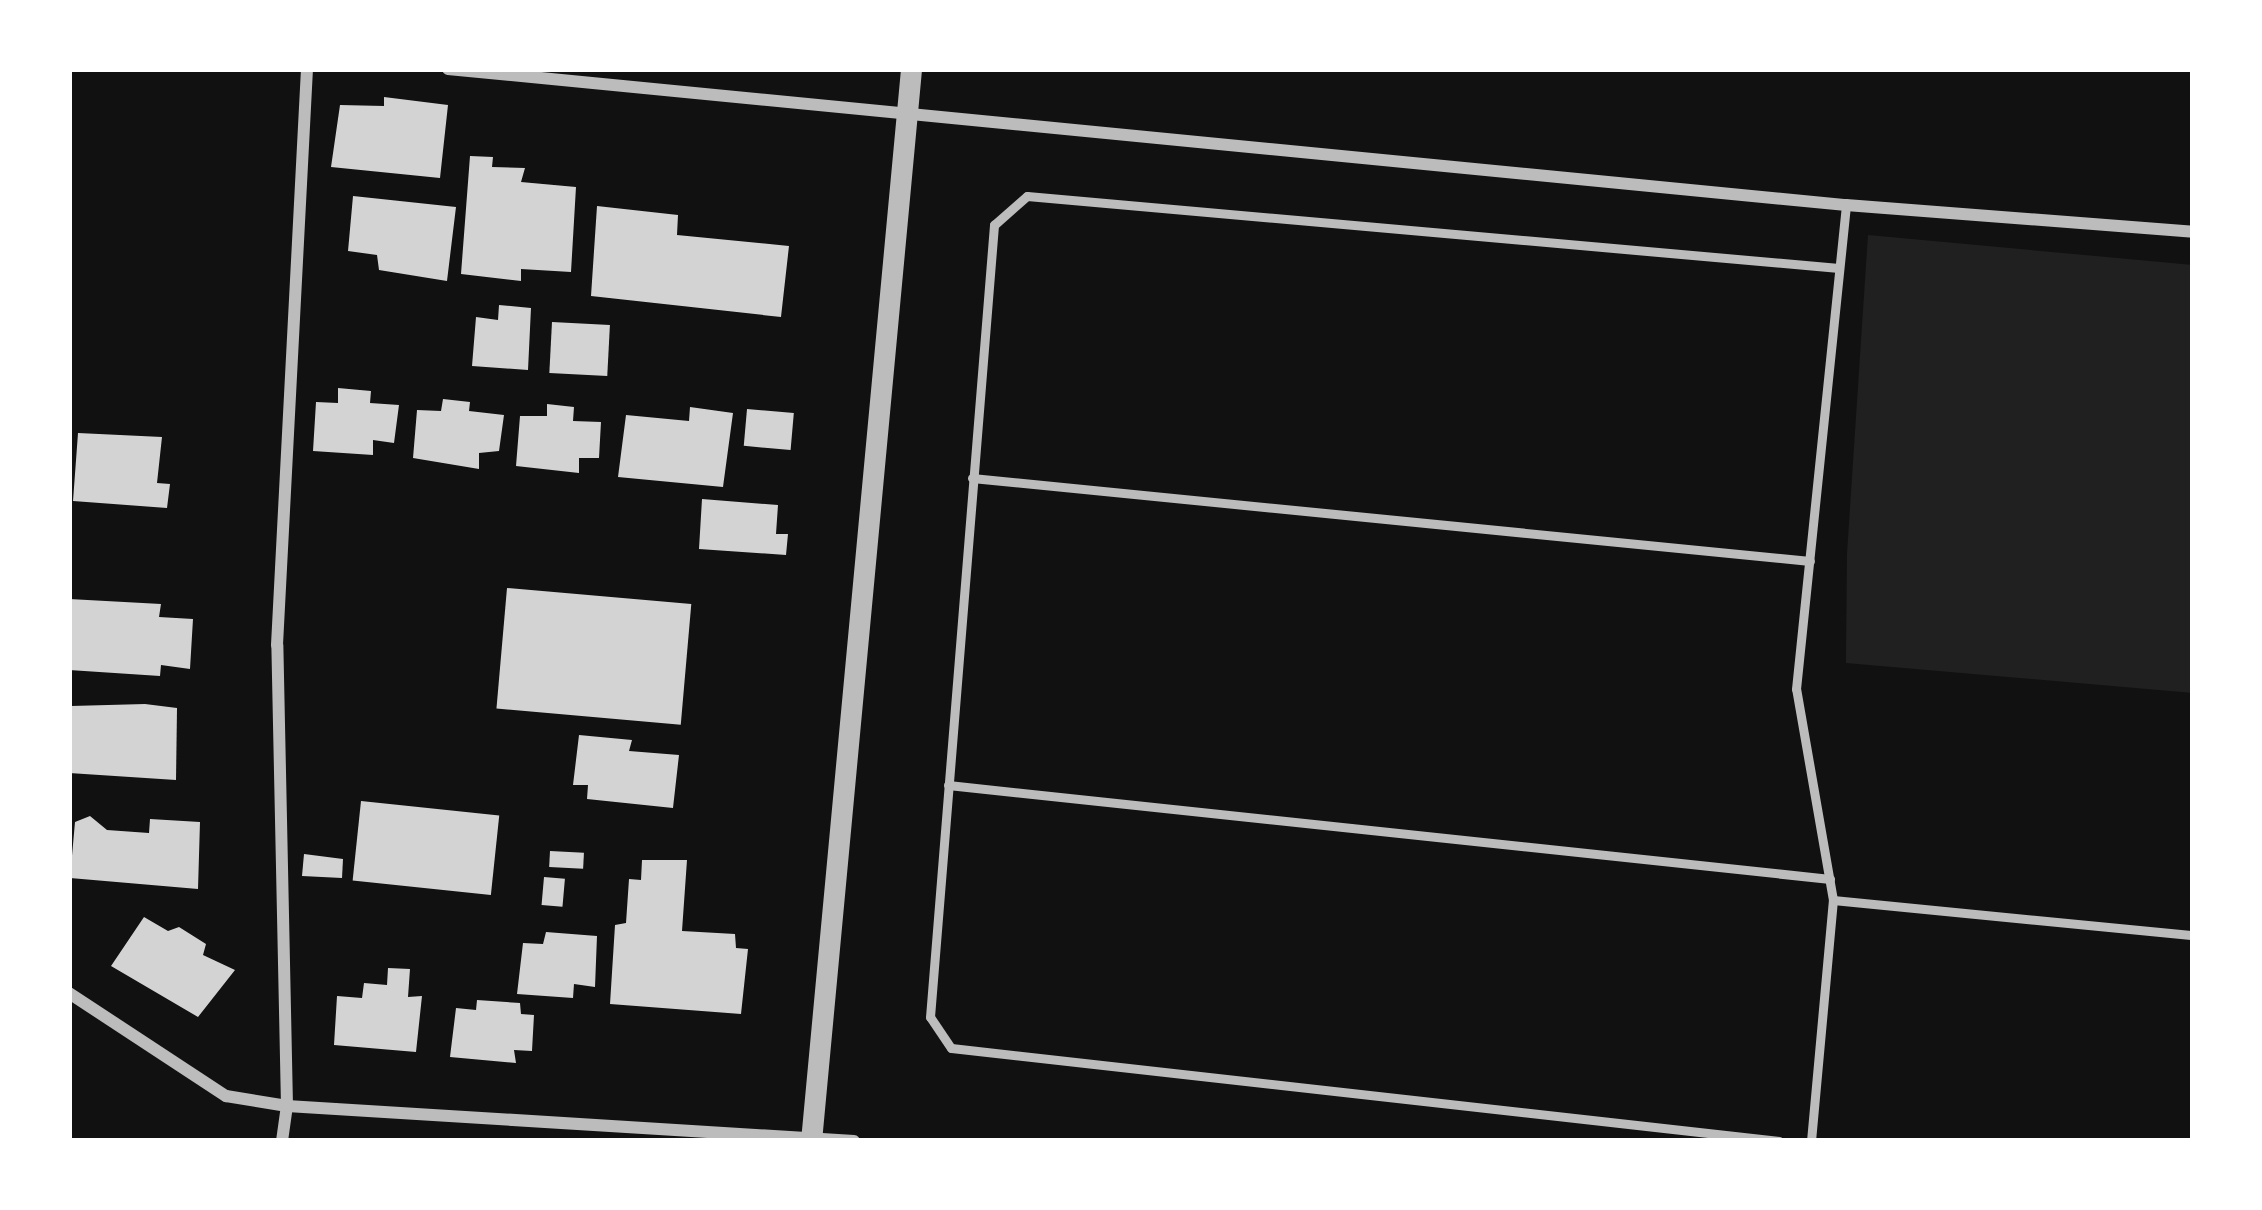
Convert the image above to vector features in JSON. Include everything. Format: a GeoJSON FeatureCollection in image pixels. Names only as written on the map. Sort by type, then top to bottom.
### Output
{"type":"FeatureCollection","features":[{"type":"Feature","properties":{"kind":"street"},"geometry":{"type":"LineString","coordinates":[[282,1141],[287,1106],[277,645],[307,69]]}},
{"type":"Feature","properties":{"kind":"street"},"geometry":{"type":"LineString","coordinates":[[448,69],[1846,205],[2193,232]]}},
{"type":"Feature","properties":{"kind":"street"},"geometry":{"type":"LineString","coordinates":[[811,1138],[911,69]]}},
{"type":"Feature","properties":{"kind":"street"},"geometry":{"type":"LineString","coordinates":[[69,993],[226,1096],[287,1106],[854,1141]]}},
{"type":"Feature","properties":{"kind":"lane"},"geometry":{"type":"LineString","coordinates":[[1779,1141],[951,1048],[930,1017],[994,225],[1028,196],[1839,268]]}},
{"type":"Feature","properties":{"kind":"lane"},"geometry":{"type":"LineString","coordinates":[[1811,1141],[1833,900],[1796,689],[1846,205]]}},
{"type":"Feature","properties":{"kind":"lane"},"geometry":{"type":"LineString","coordinates":[[972,478],[1810,560]]}},
{"type":"Feature","properties":{"kind":"lane"},"geometry":{"type":"LineString","coordinates":[[948,785],[1831,879]]}},
{"type":"Feature","properties":{"kind":"lane"},"geometry":{"type":"LineString","coordinates":[[1833,900],[2193,935]]}},
{"type":"Feature","properties":{"kind":"shaded area"},"geometry":{"type":"Polygon","coordinates":[[[1868,235],[2193,265],[2193,693],[1846,663],[1847,554],[1868,235]]]}},
{"type":"Feature","properties":{"kind":"building"},"geometry":{"type":"Polygon","coordinates":[[[384,97],[448,105],[440,178],[331,167],[340,105],[384,106],[384,97]]]}},
{"type":"Feature","properties":{"kind":"building"},"geometry":{"type":"Polygon","coordinates":[[[470,156],[493,157],[492,167],[525,168],[521,182],[576,187],[571,272],[521,269],[521,281],[461,274],[470,156]]]}},
{"type":"Feature","properties":{"kind":"building"},"geometry":{"type":"Polygon","coordinates":[[[353,196],[456,207],[447,281],[379,270],[377,255],[348,251],[353,196]]]}},
{"type":"Feature","properties":{"kind":"building"},"geometry":{"type":"Polygon","coordinates":[[[597,206],[678,215],[677,235],[789,246],[781,317],[591,296],[597,206]]]}},
{"type":"Feature","properties":{"kind":"building"},"geometry":{"type":"Polygon","coordinates":[[[499,305],[531,308],[528,370],[472,366],[476,317],[498,320],[499,305]]]}},
{"type":"Feature","properties":{"kind":"building"},"geometry":{"type":"Polygon","coordinates":[[[552,322],[610,325],[607,376],[549,373],[552,322]]]}},
{"type":"Feature","properties":{"kind":"building"},"geometry":{"type":"Polygon","coordinates":[[[338,388],[371,391],[370,403],[399,405],[394,443],[373,440],[373,455],[313,451],[316,402],[338,403],[338,388]]]}},
{"type":"Feature","properties":{"kind":"building"},"geometry":{"type":"Polygon","coordinates":[[[443,399],[470,402],[469,411],[504,415],[499,451],[479,453],[479,469],[413,458],[417,410],[441,411],[443,399]]]}},
{"type":"Feature","properties":{"kind":"building"},"geometry":{"type":"Polygon","coordinates":[[[547,404],[574,407],[573,421],[601,422],[599,458],[579,458],[579,473],[516,466],[520,416],[547,416],[547,404]]]}},
{"type":"Feature","properties":{"kind":"building"},"geometry":{"type":"Polygon","coordinates":[[[690,407],[733,413],[723,487],[618,477],[626,415],[689,421],[690,407]]]}},
{"type":"Feature","properties":{"kind":"building"},"geometry":{"type":"Polygon","coordinates":[[[747,409],[794,413],[791,450],[744,446],[747,409]]]}},
{"type":"Feature","properties":{"kind":"building"},"geometry":{"type":"Polygon","coordinates":[[[78,433],[162,437],[157,483],[170,484],[167,508],[73,501],[78,433]]]}},
{"type":"Feature","properties":{"kind":"building"},"geometry":{"type":"Polygon","coordinates":[[[702,499],[778,505],[776,534],[788,534],[786,555],[699,549],[702,499]]]}},
{"type":"Feature","properties":{"kind":"building"},"geometry":{"type":"Polygon","coordinates":[[[507,588],[691,604],[681,725],[496,709],[507,588]]]}},
{"type":"Feature","properties":{"kind":"building"},"geometry":{"type":"Polygon","coordinates":[[[69,599],[161,604],[159,617],[193,619],[190,669],[161,665],[160,676],[69,670],[69,599]]]}},
{"type":"Feature","properties":{"kind":"building"},"geometry":{"type":"Polygon","coordinates":[[[71,706],[177,708],[176,780],[69,773],[71,706]]]}},
{"type":"Feature","properties":{"kind":"building"},"geometry":{"type":"Polygon","coordinates":[[[579,735],[632,740],[629,751],[679,755],[673,808],[587,799],[588,785],[573,785],[579,735]]]}},
{"type":"Feature","properties":{"kind":"building"},"geometry":{"type":"Polygon","coordinates":[[[361,801],[499,816],[491,895],[353,881],[361,801]]]}},
{"type":"Feature","properties":{"kind":"building"},"geometry":{"type":"Polygon","coordinates":[[[90,816],[107,830],[149,833],[150,819],[200,822],[198,889],[70,878],[75,822],[90,816]]]}},
{"type":"Feature","properties":{"kind":"building"},"geometry":{"type":"Polygon","coordinates":[[[550,851],[584,853],[583,869],[549,867],[550,851]]]}},
{"type":"Feature","properties":{"kind":"building"},"geometry":{"type":"Polygon","coordinates":[[[304,854],[343,859],[342,878],[302,876],[304,854]]]}},
{"type":"Feature","properties":{"kind":"building"},"geometry":{"type":"Polygon","coordinates":[[[642,860],[687,860],[682,931],[735,934],[736,948],[748,949],[741,1014],[610,1004],[615,925],[626,923],[629,879],[641,880],[642,860]]]}},
{"type":"Feature","properties":{"kind":"building"},"geometry":{"type":"Polygon","coordinates":[[[544,877],[565,879],[562,907],[542,905],[544,877]]]}},
{"type":"Feature","properties":{"kind":"building"},"geometry":{"type":"Polygon","coordinates":[[[144,917],[168,931],[179,927],[206,944],[203,955],[235,970],[198,1017],[111,966],[144,917]]]}},
{"type":"Feature","properties":{"kind":"building"},"geometry":{"type":"Polygon","coordinates":[[[546,932],[597,936],[595,987],[574,984],[573,998],[517,994],[523,943],[543,944],[546,932]]]}},
{"type":"Feature","properties":{"kind":"building"},"geometry":{"type":"Polygon","coordinates":[[[388,968],[410,969],[408,997],[422,996],[416,1052],[334,1045],[337,996],[362,998],[364,983],[387,985],[388,968]]]}},
{"type":"Feature","properties":{"kind":"building"},"geometry":{"type":"Polygon","coordinates":[[[477,1000],[520,1003],[521,1014],[534,1015],[532,1051],[514,1050],[516,1063],[450,1057],[456,1008],[476,1010],[477,1000]]]}}]}
